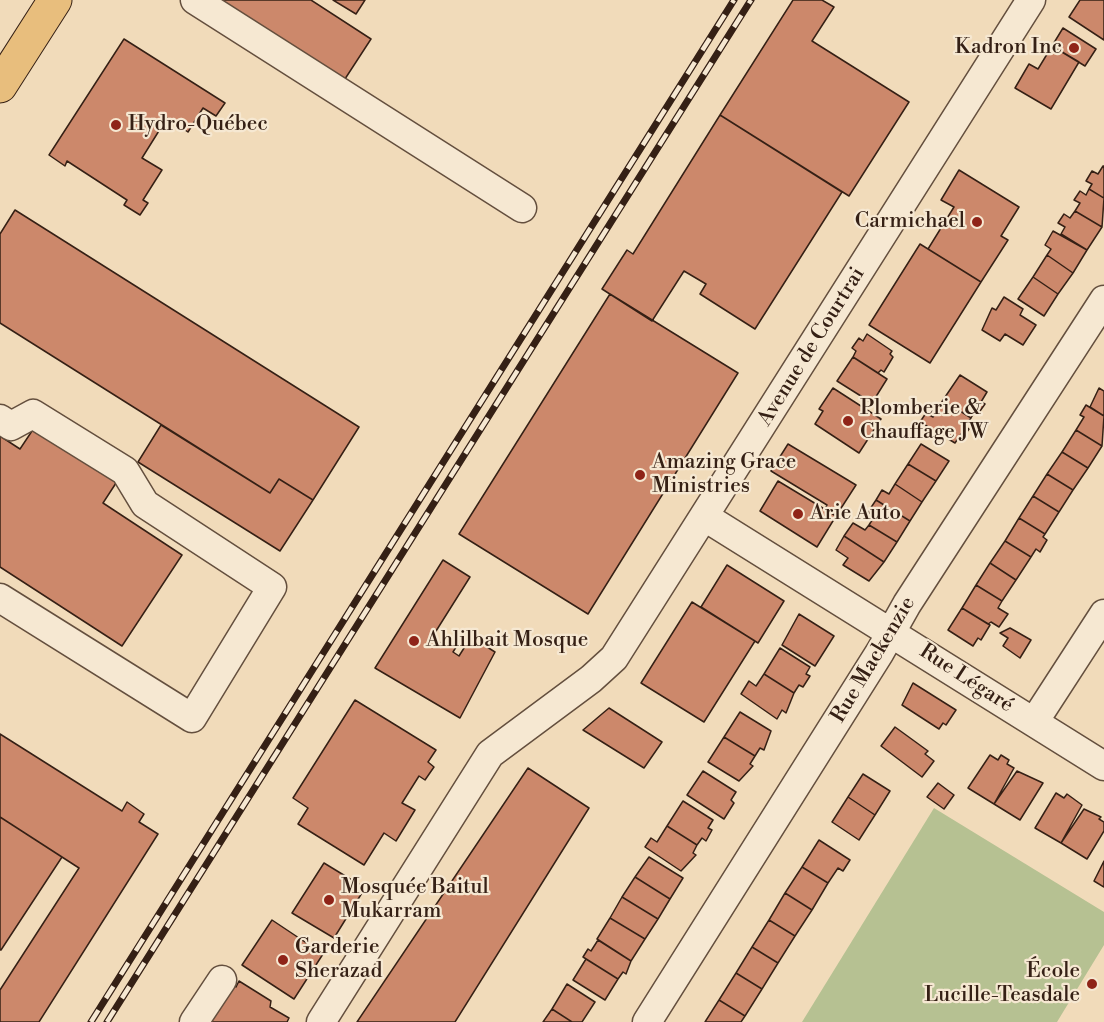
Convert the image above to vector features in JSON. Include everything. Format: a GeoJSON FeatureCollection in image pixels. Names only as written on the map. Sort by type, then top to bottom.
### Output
{"type":"FeatureCollection","features":[{"type":"Feature","properties":{"kind":"main road"},"geometry":{"type":"LineString","coordinates":[[0,86],[56,0]]}},
{"type":"Feature","properties":{"kind":"street"},"geometry":{"type":"LineString","coordinates":[[195,0],[522,208]]}},
{"type":"Feature","properties":{"kind":"street","name":"Avenue de Courtrai"},"geometry":{"type":"LineString","coordinates":[[321,1022],[490,754],[591,679],[614,658],[1032,0]]}},
{"type":"Feature","properties":{"kind":"street","name":"Rue Mackenzie"},"geometry":{"type":"LineString","coordinates":[[647,1022],[892,633],[907,604],[1104,300]]}},
{"type":"Feature","properties":{"kind":"street"},"geometry":{"type":"LineString","coordinates":[[0,419],[11,426],[33,414],[116,465],[125,471],[145,504],[272,587],[192,718],[0,598]]}},
{"type":"Feature","properties":{"kind":"street","name":"Rue Légaré"},"geometry":{"type":"LineString","coordinates":[[705,517],[1104,766]]}},
{"type":"Feature","properties":{"kind":"street"},"geometry":{"type":"LineString","coordinates":[[1034,722],[1104,614]]}},
{"type":"Feature","properties":{"kind":"street"},"geometry":{"type":"LineString","coordinates":[[194,1022],[222,980]]}},
{"type":"Feature","properties":{"kind":"green space"},"geometry":{"type":"Polygon","coordinates":[[[934,808],[1104,912],[1104,945],[1057,1022],[802,1022],[934,808]]]}},
{"type":"Feature","properties":{"kind":"building"},"geometry":{"type":"Polygon","coordinates":[[[215,0],[311,0],[371,39],[343,82],[215,0]]]}},
{"type":"Feature","properties":{"kind":"building"},"geometry":{"type":"Polygon","coordinates":[[[333,0],[365,0],[356,14],[333,0]]]}},
{"type":"Feature","properties":{"kind":"building"},"geometry":{"type":"Polygon","coordinates":[[[793,0],[822,0],[834,7],[812,41],[909,102],[849,196],[720,115],[793,0]]]}},
{"type":"Feature","properties":{"kind":"building"},"geometry":{"type":"Polygon","coordinates":[[[1080,0],[1104,0],[1104,40],[1069,17],[1080,0]]]}},
{"type":"Feature","properties":{"kind":"building","name":"Kadron Inc"},"geometry":{"type":"Polygon","coordinates":[[[1063,28],[1096,49],[1085,66],[1052,46],[1063,28]]]}},
{"type":"Feature","properties":{"kind":"building","name":"Hydro-Québec"},"geometry":{"type":"Polygon","coordinates":[[[124,39],[225,103],[216,116],[203,108],[188,132],[167,118],[142,158],[162,170],[143,200],[148,203],[140,215],[124,205],[127,200],[67,161],[65,166],[49,155],[124,39]]]}},
{"type":"Feature","properties":{"kind":"building"},"geometry":{"type":"Polygon","coordinates":[[[1052,46],[1079,62],[1051,109],[1015,88],[1029,64],[1038,69],[1052,46]]]}},
{"type":"Feature","properties":{"kind":"building"},"geometry":{"type":"Polygon","coordinates":[[[720,115],[842,192],[755,329],[700,294],[706,284],[684,271],[652,321],[602,289],[627,250],[633,254],[720,115]]]}},
{"type":"Feature","properties":{"kind":"building"},"geometry":{"type":"Polygon","coordinates":[[[1103,166],[1104,198],[1089,189],[1092,184],[1086,181],[1092,171],[1098,174],[1103,166]]]}},
{"type":"Feature","properties":{"kind":"building","name":"Carmichael"},"geometry":{"type":"Polygon","coordinates":[[[959,170],[1019,207],[1001,236],[1008,240],[981,282],[928,249],[954,207],[941,200],[959,170]]]}},
{"type":"Feature","properties":{"kind":"building"},"geometry":{"type":"Polygon","coordinates":[[[1089,189],[1104,198],[1102,227],[1075,211],[1080,203],[1074,200],[1080,191],[1086,195],[1089,189]]]}},
{"type":"Feature","properties":{"kind":"building"},"geometry":{"type":"Polygon","coordinates":[[[15,210],[359,427],[313,500],[279,479],[270,493],[0,323],[0,234],[15,210]]]}},
{"type":"Feature","properties":{"kind":"building"},"geometry":{"type":"Polygon","coordinates":[[[1075,211],[1102,227],[1087,250],[1061,234],[1065,227],[1058,223],[1064,214],[1070,218],[1075,211]]]}},
{"type":"Feature","properties":{"kind":"building"},"geometry":{"type":"Polygon","coordinates":[[[1053,231],[1087,250],[1073,273],[1047,255],[1051,249],[1045,245],[1053,231]]]}},
{"type":"Feature","properties":{"kind":"building"},"geometry":{"type":"Polygon","coordinates":[[[920,244],[981,282],[930,363],[869,325],[920,244]]]}},
{"type":"Feature","properties":{"kind":"building"},"geometry":{"type":"Polygon","coordinates":[[[1047,255],[1073,273],[1058,294],[1033,277],[1047,255]]]}},
{"type":"Feature","properties":{"kind":"building"},"geometry":{"type":"Polygon","coordinates":[[[1033,277],[1058,294],[1044,316],[1018,299],[1033,277]]]}},
{"type":"Feature","properties":{"kind":"building"},"geometry":{"type":"Polygon","coordinates":[[[610,294],[738,373],[588,614],[459,534],[610,294]]]}},
{"type":"Feature","properties":{"kind":"building"},"geometry":{"type":"Polygon","coordinates":[[[1004,297],[1023,309],[1020,315],[1036,325],[1023,345],[1005,334],[1000,341],[982,330],[992,308],[996,310],[1004,297]]]}},
{"type":"Feature","properties":{"kind":"building"},"geometry":{"type":"Polygon","coordinates":[[[867,334],[892,351],[890,354],[893,357],[884,372],[881,370],[878,373],[853,357],[856,351],[852,348],[859,338],[863,341],[867,334]]]}},
{"type":"Feature","properties":{"kind":"building"},"geometry":{"type":"Polygon","coordinates":[[[853,357],[887,379],[872,403],[837,381],[853,357]]]}},
{"type":"Feature","properties":{"kind":"building"},"geometry":{"type":"Polygon","coordinates":[[[960,375],[987,392],[981,402],[985,404],[980,411],[976,409],[971,418],[943,400],[960,375]]]}},
{"type":"Feature","properties":{"kind":"building","name":"Plomberie & Chauffage JW"},"geometry":{"type":"Polygon","coordinates":[[[833,388],[881,419],[859,453],[815,424],[823,411],[819,409],[833,388]]]}},
{"type":"Feature","properties":{"kind":"building"},"geometry":{"type":"Polygon","coordinates":[[[1099,388],[1104,391],[1104,416],[1090,407],[1099,388]]]}},
{"type":"Feature","properties":{"kind":"building"},"geometry":{"type":"Polygon","coordinates":[[[943,400],[971,418],[965,426],[969,429],[964,436],[961,434],[955,443],[920,422],[926,413],[933,417],[943,400]]]}},
{"type":"Feature","properties":{"kind":"building"},"geometry":{"type":"Polygon","coordinates":[[[1086,405],[1104,416],[1102,446],[1076,430],[1084,417],[1080,415],[1086,405]]]}},
{"type":"Feature","properties":{"kind":"building"},"geometry":{"type":"Polygon","coordinates":[[[36,425],[118,480],[103,503],[182,555],[122,646],[0,567],[0,436],[20,449],[36,425]]]}},
{"type":"Feature","properties":{"kind":"building"},"geometry":{"type":"Polygon","coordinates":[[[161,425],[270,493],[279,479],[313,500],[280,551],[138,462],[161,425]]]}},
{"type":"Feature","properties":{"kind":"building"},"geometry":{"type":"Polygon","coordinates":[[[1076,430],[1102,446],[1088,468],[1062,452],[1076,430]]]}},
{"type":"Feature","properties":{"kind":"building"},"geometry":{"type":"Polygon","coordinates":[[[788,444],[856,485],[836,516],[825,509],[827,505],[771,471],[788,444]]]}},
{"type":"Feature","properties":{"kind":"building"},"geometry":{"type":"Polygon","coordinates":[[[921,444],[949,461],[936,481],[908,464],[921,444]]]}},
{"type":"Feature","properties":{"kind":"building"},"geometry":{"type":"Polygon","coordinates":[[[1062,452],[1088,468],[1073,490],[1047,474],[1062,452]]]}},
{"type":"Feature","properties":{"kind":"building"},"geometry":{"type":"Polygon","coordinates":[[[908,464],[936,481],[922,502],[895,484],[908,464]]]}},
{"type":"Feature","properties":{"kind":"building"},"geometry":{"type":"Polygon","coordinates":[[[1047,474],[1073,490],[1059,512],[1033,496],[1047,474]]]}},
{"type":"Feature","properties":{"kind":"building","name":"Arie Auto"},"geometry":{"type":"Polygon","coordinates":[[[778,481],[836,516],[817,547],[760,511],[778,481]]]}},
{"type":"Feature","properties":{"kind":"building"},"geometry":{"type":"Polygon","coordinates":[[[895,484],[922,502],[910,521],[876,500],[882,490],[889,494],[895,484]]]}},
{"type":"Feature","properties":{"kind":"building"},"geometry":{"type":"Polygon","coordinates":[[[1033,496],[1059,512],[1045,534],[1019,518],[1033,496]]]}},
{"type":"Feature","properties":{"kind":"building"},"geometry":{"type":"Polygon","coordinates":[[[876,500],[910,521],[897,542],[869,525],[874,517],[868,512],[876,500]]]}},
{"type":"Feature","properties":{"kind":"building"},"geometry":{"type":"Polygon","coordinates":[[[1019,518],[1045,534],[1043,537],[1047,540],[1040,552],[1036,549],[1031,557],[1005,541],[1019,518]]]}},
{"type":"Feature","properties":{"kind":"building"},"geometry":{"type":"Polygon","coordinates":[[[853,523],[865,530],[869,525],[897,542],[884,562],[844,536],[853,523]]]}},
{"type":"Feature","properties":{"kind":"building"},"geometry":{"type":"Polygon","coordinates":[[[844,536],[884,562],[869,581],[843,565],[848,558],[836,550],[844,536]]]}},
{"type":"Feature","properties":{"kind":"building"},"geometry":{"type":"Polygon","coordinates":[[[1005,541],[1031,557],[1016,580],[990,563],[1005,541]]]}},
{"type":"Feature","properties":{"kind":"building","name":"Ahlilbait Mosque"},"geometry":{"type":"Polygon","coordinates":[[[443,560],[470,577],[431,639],[440,644],[446,636],[458,644],[453,652],[459,656],[471,637],[495,652],[460,718],[375,668],[443,560]]]}},
{"type":"Feature","properties":{"kind":"building"},"geometry":{"type":"Polygon","coordinates":[[[990,563],[1016,580],[1002,601],[976,585],[990,563]]]}},
{"type":"Feature","properties":{"kind":"building"},"geometry":{"type":"Polygon","coordinates":[[[727,565],[784,601],[758,643],[701,607],[727,565]]]}},
{"type":"Feature","properties":{"kind":"building"},"geometry":{"type":"Polygon","coordinates":[[[976,585],[1002,601],[998,608],[1008,614],[999,627],[991,622],[988,624],[962,608],[976,585]]]}},
{"type":"Feature","properties":{"kind":"building"},"geometry":{"type":"Polygon","coordinates":[[[692,602],[755,641],[704,722],[641,683],[692,602]]]}},
{"type":"Feature","properties":{"kind":"building"},"geometry":{"type":"Polygon","coordinates":[[[962,608],[990,625],[981,640],[978,638],[973,646],[948,630],[962,608]]]}},
{"type":"Feature","properties":{"kind":"building"},"geometry":{"type":"Polygon","coordinates":[[[799,614],[834,636],[815,666],[782,645],[799,614]]]}},
{"type":"Feature","properties":{"kind":"building"},"geometry":{"type":"Polygon","coordinates":[[[1010,628],[1031,640],[1020,658],[1003,646],[1008,638],[1000,633],[1010,628]]]}},
{"type":"Feature","properties":{"kind":"building"},"geometry":{"type":"Polygon","coordinates":[[[780,648],[810,667],[806,674],[810,676],[803,687],[799,685],[794,693],[764,674],[780,648]]]}},
{"type":"Feature","properties":{"kind":"building"},"geometry":{"type":"Polygon","coordinates":[[[764,674],[794,693],[786,713],[782,710],[777,719],[741,694],[749,681],[756,686],[764,674]]]}},
{"type":"Feature","properties":{"kind":"building"},"geometry":{"type":"Polygon","coordinates":[[[913,683],[956,710],[946,725],[943,723],[939,729],[902,705],[913,683]]]}},
{"type":"Feature","properties":{"kind":"building"},"geometry":{"type":"Polygon","coordinates":[[[355,700],[436,750],[428,762],[434,767],[425,780],[419,776],[402,803],[415,810],[396,841],[384,833],[364,865],[298,824],[308,808],[293,798],[355,700]]]}},
{"type":"Feature","properties":{"kind":"building"},"geometry":{"type":"Polygon","coordinates":[[[609,708],[662,742],[644,768],[583,730],[609,708]]]}},
{"type":"Feature","properties":{"kind":"building"},"geometry":{"type":"Polygon","coordinates":[[[740,712],[771,731],[764,750],[760,748],[755,756],[724,737],[740,712]]]}},
{"type":"Feature","properties":{"kind":"building"},"geometry":{"type":"Polygon","coordinates":[[[895,727],[928,751],[925,754],[934,761],[922,777],[881,746],[895,727]]]}},
{"type":"Feature","properties":{"kind":"building"},"geometry":{"type":"Polygon","coordinates":[[[0,734],[122,811],[127,802],[144,814],[139,822],[158,834],[39,1022],[0,1022],[0,990],[79,868],[0,817],[0,734]]]}},
{"type":"Feature","properties":{"kind":"building"},"geometry":{"type":"Polygon","coordinates":[[[724,737],[755,756],[750,764],[753,766],[739,781],[708,762],[724,737]]]}},
{"type":"Feature","properties":{"kind":"building"},"geometry":{"type":"Polygon","coordinates":[[[990,755],[998,760],[1001,755],[1009,760],[1007,764],[1014,768],[994,804],[968,788],[990,755]]]}},
{"type":"Feature","properties":{"kind":"building"},"geometry":{"type":"Polygon","coordinates":[[[528,768],[589,808],[455,1022],[357,1022],[528,768]]]}},
{"type":"Feature","properties":{"kind":"building"},"geometry":{"type":"Polygon","coordinates":[[[703,771],[736,792],[731,800],[734,803],[724,819],[687,795],[703,771]]]}},
{"type":"Feature","properties":{"kind":"building"},"geometry":{"type":"Polygon","coordinates":[[[1017,771],[1043,783],[1020,820],[994,804],[1017,771]]]}},
{"type":"Feature","properties":{"kind":"building"},"geometry":{"type":"Polygon","coordinates":[[[863,774],[890,791],[875,815],[848,797],[863,774]]]}},
{"type":"Feature","properties":{"kind":"building"},"geometry":{"type":"Polygon","coordinates":[[[938,783],[954,795],[944,809],[927,797],[938,783]]]}},
{"type":"Feature","properties":{"kind":"building"},"geometry":{"type":"Polygon","coordinates":[[[1056,793],[1064,798],[1067,794],[1082,805],[1061,843],[1035,828],[1056,793]]]}},
{"type":"Feature","properties":{"kind":"building"},"geometry":{"type":"Polygon","coordinates":[[[848,797],[875,815],[859,840],[832,822],[848,797]]]}},
{"type":"Feature","properties":{"kind":"building"},"geometry":{"type":"Polygon","coordinates":[[[683,801],[713,820],[708,828],[712,830],[706,841],[702,838],[697,845],[667,826],[683,801]]]}},
{"type":"Feature","properties":{"kind":"building"},"geometry":{"type":"Polygon","coordinates":[[[1084,809],[1101,817],[1099,819],[1104,822],[1104,831],[1087,859],[1061,843],[1084,809]]]}},
{"type":"Feature","properties":{"kind":"building"},"geometry":{"type":"Polygon","coordinates":[[[0,817],[62,857],[1,950],[0,950],[0,817]]]}},
{"type":"Feature","properties":{"kind":"building"},"geometry":{"type":"Polygon","coordinates":[[[667,826],[697,845],[693,853],[696,855],[681,871],[645,847],[651,838],[657,842],[667,826]]]}},
{"type":"Feature","properties":{"kind":"building"},"geometry":{"type":"Polygon","coordinates":[[[819,840],[850,860],[843,871],[838,868],[828,883],[802,867],[819,840]]]}},
{"type":"Feature","properties":{"kind":"building"},"geometry":{"type":"Polygon","coordinates":[[[649,857],[683,878],[670,899],[635,877],[649,857]]]}},
{"type":"Feature","properties":{"kind":"building"},"geometry":{"type":"Polygon","coordinates":[[[1104,861],[1104,887],[1094,881],[1104,861]]]}},
{"type":"Feature","properties":{"kind":"building","name":"Mosquée Baitul Mukarram"},"geometry":{"type":"Polygon","coordinates":[[[324,863],[365,888],[334,938],[292,913],[324,863]]]}},
{"type":"Feature","properties":{"kind":"building"},"geometry":{"type":"Polygon","coordinates":[[[802,867],[828,883],[812,910],[785,893],[802,867]]]}},
{"type":"Feature","properties":{"kind":"building"},"geometry":{"type":"Polygon","coordinates":[[[635,877],[670,899],[658,919],[622,897],[635,877]]]}},
{"type":"Feature","properties":{"kind":"building"},"geometry":{"type":"Polygon","coordinates":[[[785,893],[812,910],[795,936],[769,920],[785,893]]]}},
{"type":"Feature","properties":{"kind":"building"},"geometry":{"type":"Polygon","coordinates":[[[622,897],[658,919],[645,939],[610,918],[622,897]]]}},
{"type":"Feature","properties":{"kind":"building"},"geometry":{"type":"Polygon","coordinates":[[[610,918],[645,939],[631,961],[597,939],[610,918]]]}},
{"type":"Feature","properties":{"kind":"building","name":"Garderie Sherazad"},"geometry":{"type":"Polygon","coordinates":[[[272,920],[323,954],[294,999],[242,965],[272,920]]]}},
{"type":"Feature","properties":{"kind":"building"},"geometry":{"type":"Polygon","coordinates":[[[769,920],[795,936],[778,963],[752,947],[769,920]]]}},
{"type":"Feature","properties":{"kind":"building"},"geometry":{"type":"Polygon","coordinates":[[[598,940],[631,961],[626,974],[623,972],[618,979],[583,957],[588,949],[591,951],[598,940]]]}},
{"type":"Feature","properties":{"kind":"building"},"geometry":{"type":"Polygon","coordinates":[[[752,947],[778,963],[762,989],[736,973],[752,947]]]}},
{"type":"Feature","properties":{"kind":"building"},"geometry":{"type":"Polygon","coordinates":[[[586,959],[618,979],[605,1000],[573,980],[586,959]]]}},
{"type":"Feature","properties":{"kind":"building"},"geometry":{"type":"Polygon","coordinates":[[[736,973],[762,989],[745,1016],[719,1000],[736,973]]]}},
{"type":"Feature","properties":{"kind":"building"},"geometry":{"type":"Polygon","coordinates":[[[227,981],[236,987],[239,981],[271,1001],[270,1007],[289,1018],[287,1022],[200,1022],[227,981]]]}},
{"type":"Feature","properties":{"kind":"building"},"geometry":{"type":"Polygon","coordinates":[[[567,984],[595,1002],[582,1022],[572,1022],[552,1009],[567,984]]]}},
{"type":"Feature","properties":{"kind":"building"},"geometry":{"type":"Polygon","coordinates":[[[719,1000],[745,1016],[741,1022],[705,1022],[719,1000]]]}},
{"type":"Feature","properties":{"kind":"building"},"geometry":{"type":"Polygon","coordinates":[[[552,1009],[572,1022],[543,1022],[552,1009]]]}},
{"type":"Feature","properties":{"kind":"railway"},"geometry":{"type":"LineString","coordinates":[[91,1022],[734,0]]}},
{"type":"Feature","properties":{"kind":"railway"},"geometry":{"type":"LineString","coordinates":[[107,1022],[751,0]]}},
{"type":"Feature","properties":{"kind":"place","name":"Kadron Inc"},"geometry":{"type":"Point","coordinates":[1074,48]}},
{"type":"Feature","properties":{"kind":"place","name":"Hydro-Québec"},"geometry":{"type":"Point","coordinates":[116,125]}},
{"type":"Feature","properties":{"kind":"place","name":"Carmichael"},"geometry":{"type":"Point","coordinates":[977,222]}},
{"type":"Feature","properties":{"kind":"place","name":"Plomberie & Chauffage JW"},"geometry":{"type":"Point","coordinates":[848,421]}},
{"type":"Feature","properties":{"kind":"place","name":"Amazing Grace Ministries"},"geometry":{"type":"Point","coordinates":[640,475]}},
{"type":"Feature","properties":{"kind":"place","name":"Arie Auto"},"geometry":{"type":"Point","coordinates":[798,514]}},
{"type":"Feature","properties":{"kind":"place","name":"Ahlilbait Mosque"},"geometry":{"type":"Point","coordinates":[414,641]}},
{"type":"Feature","properties":{"kind":"place","name":"Mosquée Baitul Mukarram"},"geometry":{"type":"Point","coordinates":[329,900]}},
{"type":"Feature","properties":{"kind":"place","name":"Garderie Sherazad"},"geometry":{"type":"Point","coordinates":[283,960]}},
{"type":"Feature","properties":{"kind":"place","name":"École Lucille-Teasdale"},"geometry":{"type":"Point","coordinates":[1092,984]}}]}
